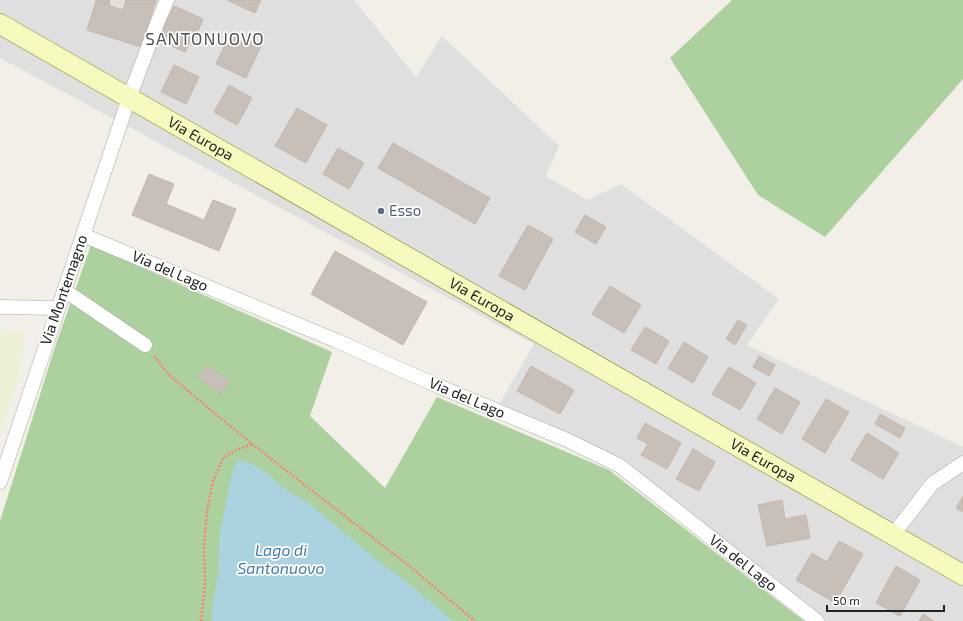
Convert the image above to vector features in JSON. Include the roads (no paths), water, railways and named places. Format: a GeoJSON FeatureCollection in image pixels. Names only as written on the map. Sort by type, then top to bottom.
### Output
{"type":"FeatureCollection","features":[{"type":"Feature","properties":{"kind":"main road","name":"Via Europa"},"geometry":{"type":"LineString","coordinates":[[0,24],[963,575]]}},
{"type":"Feature","properties":{"kind":"street","name":"Via Montemagno"},"geometry":{"type":"LineString","coordinates":[[0,482],[129,98],[167,0]]}},
{"type":"Feature","properties":{"kind":"street","name":"Via del Lago"},"geometry":{"type":"LineString","coordinates":[[83,235],[337,341],[438,386],[567,440],[620,466],[817,621]]}},
{"type":"Feature","properties":{"kind":"street"},"geometry":{"type":"LineString","coordinates":[[64,290],[145,344]]}},
{"type":"Feature","properties":{"kind":"street"},"geometry":{"type":"LineString","coordinates":[[0,307],[58,308]]}},
{"type":"Feature","properties":{"kind":"street"},"geometry":{"type":"LineString","coordinates":[[893,536],[932,484],[963,463]]}},
{"type":"Feature","properties":{"kind":"water","name":"Lago di Santonuovo"},"geometry":{"type":"Polygon","coordinates":[[[238,461],[246,461],[264,471],[288,491],[311,505],[377,560],[406,581],[453,621],[212,621],[212,610],[218,573],[220,532],[233,469],[238,461]]]}},
{"type":"Feature","properties":{"kind":"place","name":"Esso"},"geometry":{"type":"Point","coordinates":[381,211]}},
{"type":"Feature","properties":{"kind":"district","name":"SANTONUOVO"},"geometry":{"type":"Point","coordinates":[205,39]}}]}
